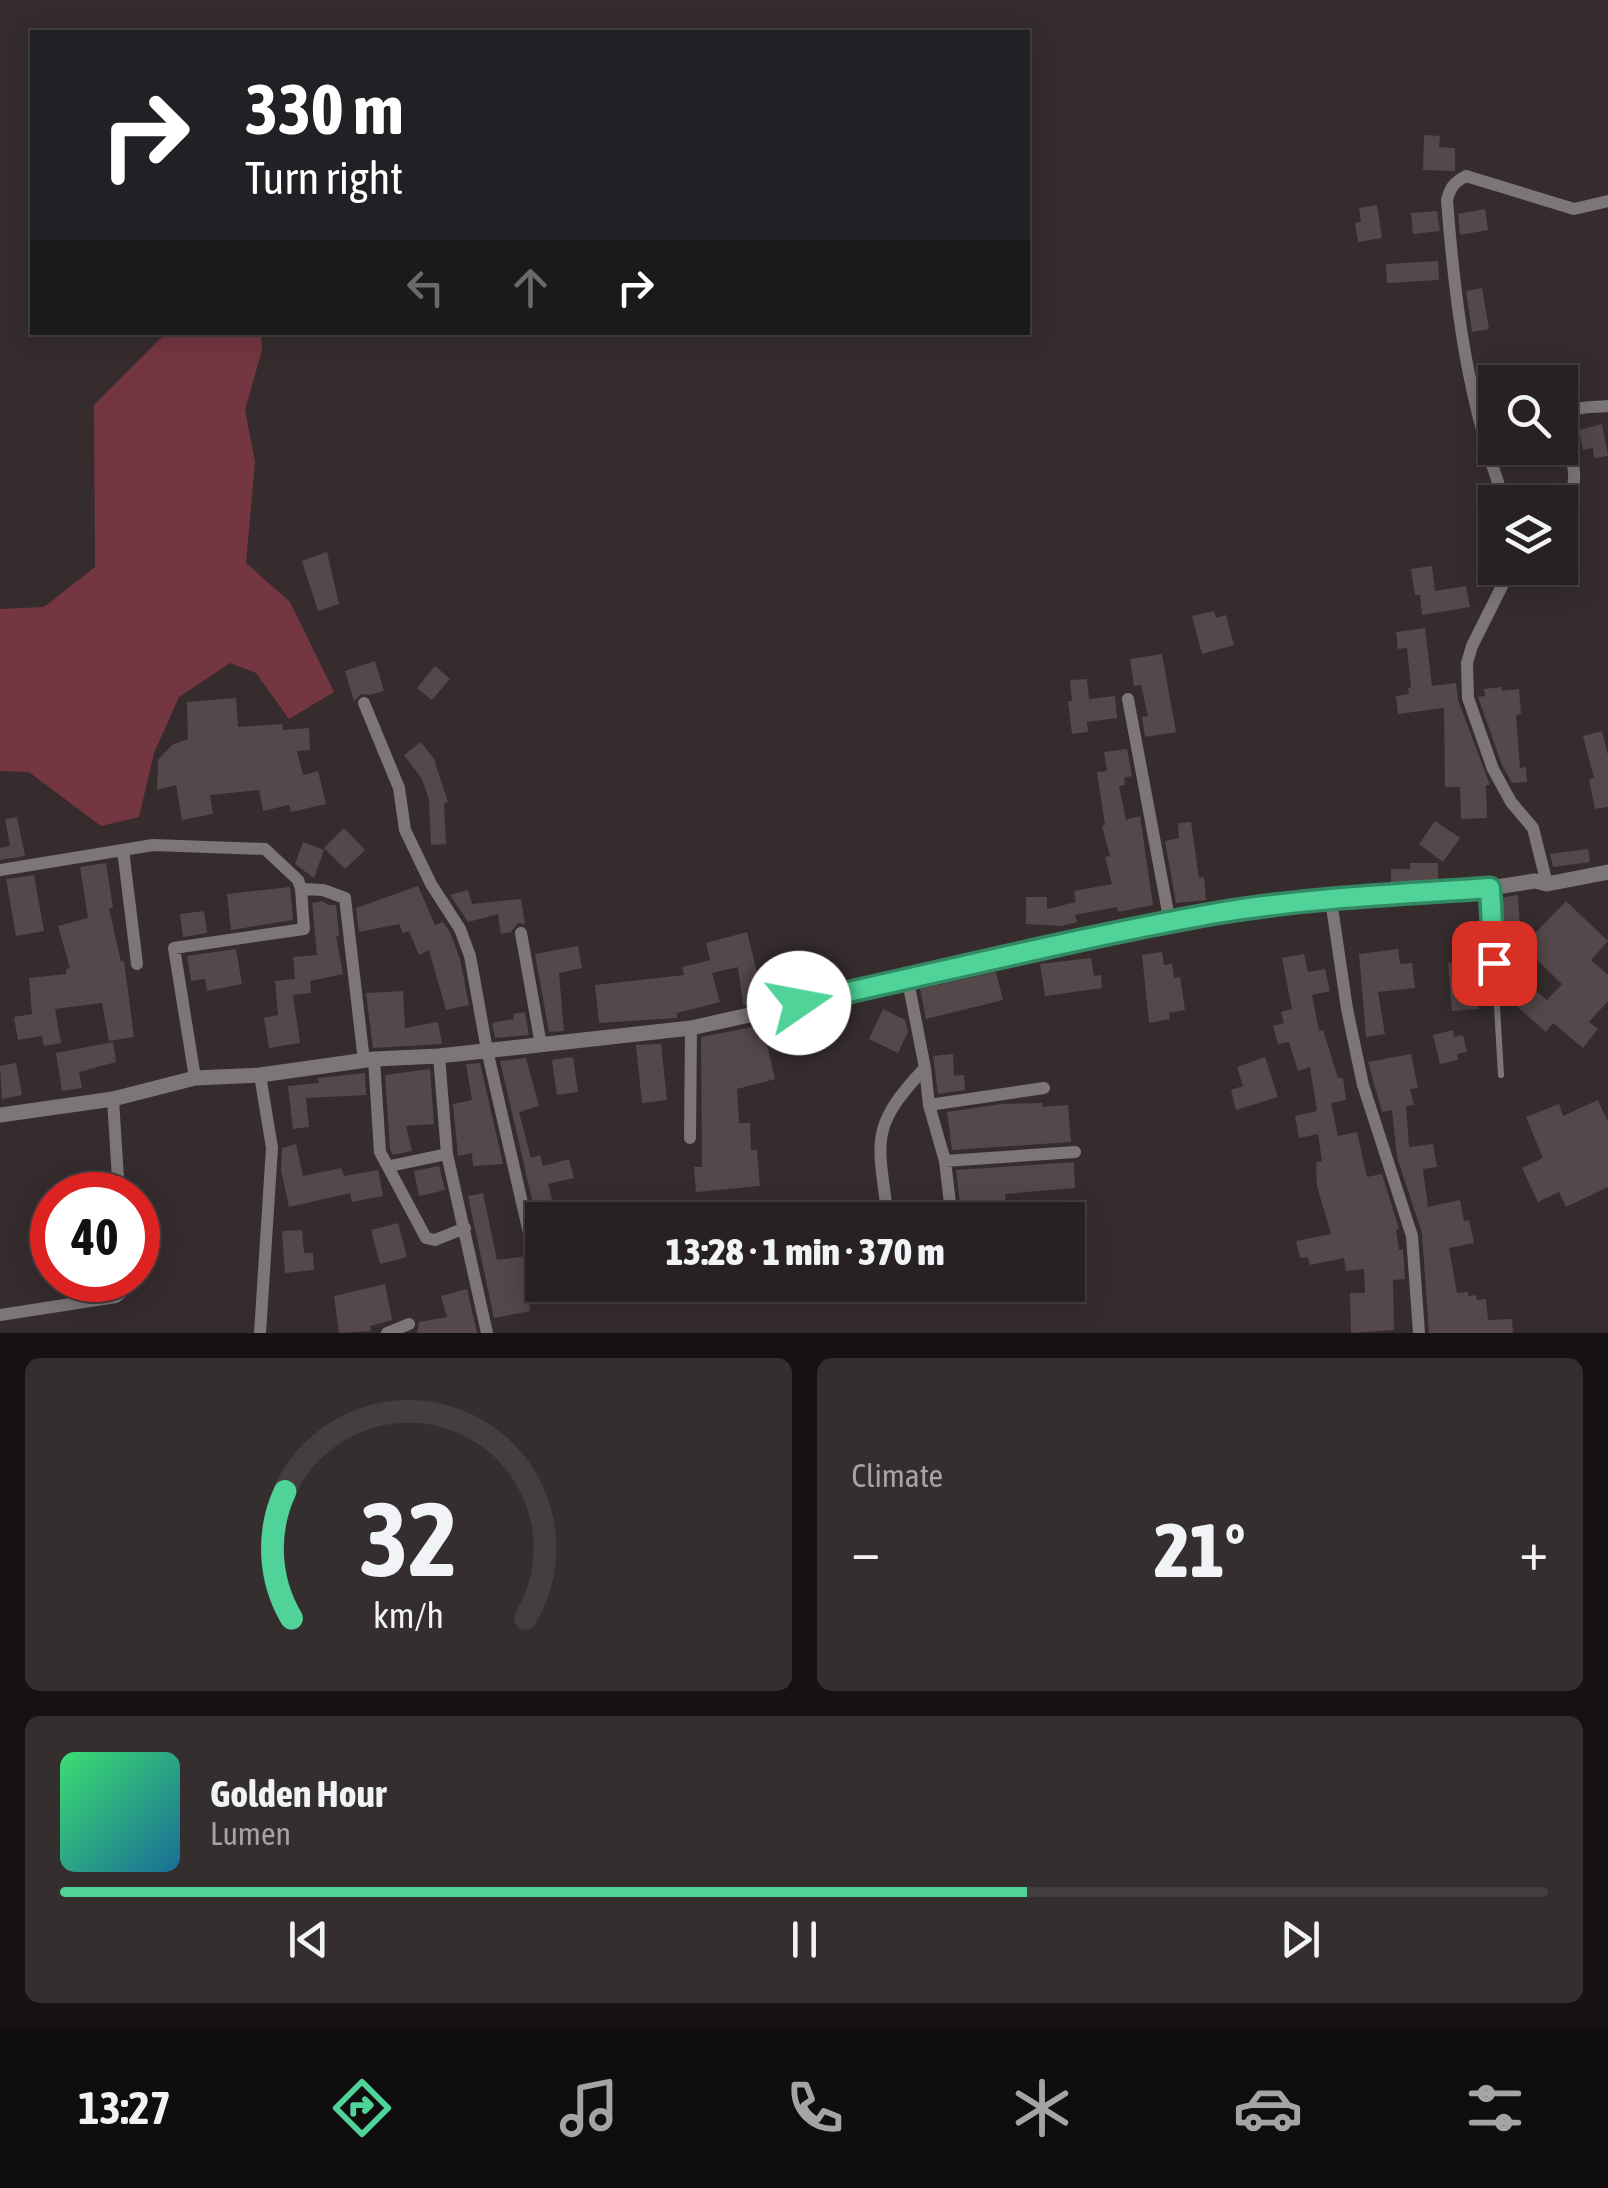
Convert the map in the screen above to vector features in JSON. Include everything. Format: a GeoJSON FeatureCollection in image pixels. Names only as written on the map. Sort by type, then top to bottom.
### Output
{"type":"FeatureCollection","features":[{"type":"Feature","properties":{"kind":"street"},"geometry":{"type":"LineString","coordinates":[[1499,485],[1483,443],[1470,388],[1452,272],[1447,200],[1450,190],[1466,176],[1574,209],[1608,200]]}},
{"type":"Feature","properties":{"kind":"street"},"geometry":{"type":"LineString","coordinates":[[1574,485],[1564,414],[1608,406]]}},
{"type":"Feature","properties":{"kind":"street"},"geometry":{"type":"LineString","coordinates":[[1502,585],[1472,646],[1467,663],[1468,698],[1493,769],[1511,802],[1534,828],[1547,884]]}},
{"type":"Feature","properties":{"kind":"street"},"geometry":{"type":"LineString","coordinates":[[1128,699],[1170,923]]}},
{"type":"Feature","properties":{"kind":"street"},"geometry":{"type":"LineString","coordinates":[[364,703],[398,788],[404,830],[431,884],[460,929],[470,956],[525,1216]]}},
{"type":"Feature","properties":{"kind":"street"},"geometry":{"type":"LineString","coordinates":[[0,870],[153,845],[265,849],[298,880],[304,928],[174,948],[195,1078]]}},
{"type":"Feature","properties":{"kind":"street"},"geometry":{"type":"LineString","coordinates":[[122,850],[136,964]]}},
{"type":"Feature","properties":{"kind":"street"},"geometry":{"type":"LineString","coordinates":[[0,1115],[114,1099],[195,1078],[691,1028],[879,986],[907,976],[1218,913],[1535,881],[1547,884],[1608,872]]}},
{"type":"Feature","properties":{"kind":"street"},"geometry":{"type":"LineString","coordinates":[[300,889],[323,890],[345,898],[380,1152],[426,1238],[435,1240],[464,1228]]}},
{"type":"Feature","properties":{"kind":"street"},"geometry":{"type":"LineString","coordinates":[[1330,900],[1363,1085],[1412,1236],[1420,1333]]}},
{"type":"Feature","properties":{"kind":"street"},"geometry":{"type":"LineString","coordinates":[[520,932],[541,1045]]}},
{"type":"Feature","properties":{"kind":"street"},"geometry":{"type":"LineString","coordinates":[[907,976],[950,1202]]}},
{"type":"Feature","properties":{"kind":"street"},"geometry":{"type":"LineString","coordinates":[[690,1138],[691,1028]]}},
{"type":"Feature","properties":{"kind":"street"},"geometry":{"type":"LineString","coordinates":[[438,1056],[447,1154],[487,1333]]}},
{"type":"Feature","properties":{"kind":"street"},"geometry":{"type":"LineString","coordinates":[[886,1202],[882,1126],[900,1094],[925,1068]]}},
{"type":"Feature","properties":{"kind":"street"},"geometry":{"type":"LineString","coordinates":[[260,1074],[272,1148],[260,1333]]}},
{"type":"Feature","properties":{"kind":"street"},"geometry":{"type":"LineString","coordinates":[[929,1105],[1044,1088]]}},
{"type":"Feature","properties":{"kind":"street"},"geometry":{"type":"LineString","coordinates":[[114,1099],[118,1172]]}},
{"type":"Feature","properties":{"kind":"street"},"geometry":{"type":"LineString","coordinates":[[945,1161],[1075,1152]]}},
{"type":"Feature","properties":{"kind":"street"},"geometry":{"type":"LineString","coordinates":[[390,1166],[447,1154]]}},
{"type":"Feature","properties":{"kind":"street"},"geometry":{"type":"LineString","coordinates":[[0,1315],[84,1302]]}},
{"type":"Feature","properties":{"kind":"street"},"geometry":{"type":"LineString","coordinates":[[388,1333],[409,1324]]}},
{"type":"Feature","properties":{"kind":"lane"},"geometry":{"type":"LineString","coordinates":[[1490,888],[1500,1075]]}},
{"type":"Feature","properties":{"kind":"shaded area"},"geometry":{"type":"Polygon","coordinates":[[[164,335],[261,335],[262,350],[245,410],[255,462],[246,563],[290,602],[334,692],[289,719],[256,673],[230,663],[179,697],[154,753],[139,817],[101,826],[29,772],[0,771],[0,609],[44,607],[95,567],[94,405],[164,335]]]}},
{"type":"Feature","properties":{"kind":"building"},"geometry":{"type":"Polygon","coordinates":[[[1424,135],[1440,136],[1439,147],[1455,148],[1455,171],[1423,170],[1424,135]]]}},
{"type":"Feature","properties":{"kind":"building"},"geometry":{"type":"Polygon","coordinates":[[[1377,205],[1382,238],[1358,242],[1355,223],[1361,222],[1359,208],[1377,205]]]}},
{"type":"Feature","properties":{"kind":"building"},"geometry":{"type":"Polygon","coordinates":[[[1485,209],[1488,230],[1460,235],[1458,214],[1485,209]]]}},
{"type":"Feature","properties":{"kind":"building"},"geometry":{"type":"Polygon","coordinates":[[[1437,211],[1440,231],[1413,234],[1411,213],[1437,211]]]}},
{"type":"Feature","properties":{"kind":"building"},"geometry":{"type":"Polygon","coordinates":[[[1438,261],[1439,280],[1387,283],[1386,264],[1438,261]]]}},
{"type":"Feature","properties":{"kind":"building"},"geometry":{"type":"Polygon","coordinates":[[[1482,288],[1489,329],[1472,332],[1466,291],[1482,288]]]}},
{"type":"Feature","properties":{"kind":"building"},"geometry":{"type":"Polygon","coordinates":[[[1602,424],[1608,456],[1594,458],[1593,448],[1583,450],[1579,430],[1602,424]]]}},
{"type":"Feature","properties":{"kind":"building"},"geometry":{"type":"Polygon","coordinates":[[[327,552],[339,604],[318,611],[302,561],[327,552]]]}},
{"type":"Feature","properties":{"kind":"building"},"geometry":{"type":"Polygon","coordinates":[[[1432,566],[1435,591],[1466,586],[1470,607],[1422,615],[1411,569],[1432,566]]]}},
{"type":"Feature","properties":{"kind":"building"},"geometry":{"type":"Polygon","coordinates":[[[1214,611],[1216,618],[1226,615],[1234,645],[1202,654],[1192,616],[1214,611]]]}},
{"type":"Feature","properties":{"kind":"building"},"geometry":{"type":"Polygon","coordinates":[[[1425,628],[1432,686],[1456,683],[1458,700],[1490,785],[1486,785],[1487,818],[1461,819],[1460,787],[1445,787],[1444,708],[1398,714],[1396,696],[1409,694],[1411,688],[1407,648],[1398,649],[1396,632],[1425,628]]]}},
{"type":"Feature","properties":{"kind":"building"},"geometry":{"type":"Polygon","coordinates":[[[1162,654],[1176,732],[1145,737],[1142,717],[1148,716],[1141,685],[1134,686],[1130,659],[1162,654]]]}},
{"type":"Feature","properties":{"kind":"building"},"geometry":{"type":"Polygon","coordinates":[[[375,661],[384,691],[361,694],[354,701],[345,671],[375,661]]]}},
{"type":"Feature","properties":{"kind":"building"},"geometry":{"type":"Polygon","coordinates":[[[435,666],[450,679],[432,700],[417,688],[435,666]]]}},
{"type":"Feature","properties":{"kind":"building"},"geometry":{"type":"Polygon","coordinates":[[[1087,679],[1089,699],[1115,696],[1117,718],[1087,722],[1088,732],[1072,734],[1070,680],[1087,679]]]}},
{"type":"Feature","properties":{"kind":"building"},"geometry":{"type":"Polygon","coordinates":[[[1502,687],[1502,691],[1519,689],[1521,714],[1516,715],[1520,768],[1526,767],[1527,782],[1512,783],[1478,697],[1485,696],[1484,689],[1502,687]]]}},
{"type":"Feature","properties":{"kind":"building"},"geometry":{"type":"Polygon","coordinates":[[[236,698],[238,727],[282,724],[283,730],[309,728],[310,750],[297,751],[303,775],[318,771],[326,804],[291,812],[289,805],[263,811],[259,790],[210,795],[213,814],[182,820],[176,785],[157,790],[158,760],[172,745],[188,739],[187,702],[236,698]]]}},
{"type":"Feature","properties":{"kind":"building"},"geometry":{"type":"Polygon","coordinates":[[[1602,731],[1608,755],[1608,807],[1595,809],[1589,779],[1594,778],[1583,736],[1602,731]]]}},
{"type":"Feature","properties":{"kind":"building"},"geometry":{"type":"Polygon","coordinates":[[[421,742],[434,759],[448,802],[444,804],[446,844],[431,845],[429,800],[422,779],[404,755],[421,742]]]}},
{"type":"Feature","properties":{"kind":"building"},"geometry":{"type":"Polygon","coordinates":[[[1127,749],[1132,776],[1124,778],[1125,785],[1119,786],[1126,820],[1140,816],[1153,905],[1075,915],[1077,922],[1062,926],[1026,924],[1026,897],[1047,897],[1047,909],[1076,902],[1074,891],[1112,884],[1105,857],[1110,856],[1102,826],[1105,825],[1097,772],[1107,771],[1104,752],[1127,749]]]}},
{"type":"Feature","properties":{"kind":"building"},"geometry":{"type":"Polygon","coordinates":[[[17,817],[25,856],[0,860],[0,848],[10,846],[5,819],[17,817]]]}},
{"type":"Feature","properties":{"kind":"building"},"geometry":{"type":"Polygon","coordinates":[[[1435,821],[1460,838],[1443,862],[1419,844],[1435,821]]]}},
{"type":"Feature","properties":{"kind":"building"},"geometry":{"type":"Polygon","coordinates":[[[1191,822],[1206,900],[1176,903],[1165,841],[1179,838],[1178,823],[1191,822]]]}},
{"type":"Feature","properties":{"kind":"building"},"geometry":{"type":"Polygon","coordinates":[[[344,828],[365,850],[345,869],[324,848],[344,828]]]}},
{"type":"Feature","properties":{"kind":"building"},"geometry":{"type":"Polygon","coordinates":[[[303,842],[324,850],[314,878],[295,864],[303,842]]]}},
{"type":"Feature","properties":{"kind":"building"},"geometry":{"type":"Polygon","coordinates":[[[1588,849],[1590,862],[1553,867],[1550,854],[1588,849]]]}},
{"type":"Feature","properties":{"kind":"building"},"geometry":{"type":"Polygon","coordinates":[[[106,863],[113,908],[109,909],[124,961],[134,1037],[109,1041],[102,1003],[55,1009],[61,1043],[44,1046],[42,1036],[18,1040],[14,1017],[32,1014],[29,978],[66,974],[70,968],[58,926],[88,918],[80,867],[106,863]]]}},
{"type":"Feature","properties":{"kind":"building"},"geometry":{"type":"Polygon","coordinates":[[[1410,863],[1438,863],[1438,881],[1391,884],[1391,869],[1410,869],[1410,863]]]}},
{"type":"Feature","properties":{"kind":"building"},"geometry":{"type":"Polygon","coordinates":[[[34,875],[44,931],[16,936],[6,879],[34,875]]]}},
{"type":"Feature","properties":{"kind":"building"},"geometry":{"type":"Polygon","coordinates":[[[418,886],[435,925],[443,922],[450,932],[469,1005],[446,1010],[429,950],[419,955],[409,931],[403,933],[399,924],[359,932],[356,908],[418,886]]]}},
{"type":"Feature","properties":{"kind":"building"},"geometry":{"type":"Polygon","coordinates":[[[290,887],[293,920],[231,930],[227,894],[290,887]]]}},
{"type":"Feature","properties":{"kind":"building"},"geometry":{"type":"Polygon","coordinates":[[[468,890],[472,904],[521,899],[525,924],[518,923],[511,932],[501,934],[498,914],[468,922],[450,895],[468,890]]]}},
{"type":"Feature","properties":{"kind":"building"},"geometry":{"type":"Polygon","coordinates":[[[1518,895],[1521,948],[1566,901],[1608,941],[1591,960],[1608,975],[1608,1001],[1589,1022],[1598,1029],[1583,1048],[1553,1023],[1546,1032],[1504,995],[1520,977],[1547,1000],[1562,984],[1536,959],[1502,960],[1499,898],[1518,895]]]}},
{"type":"Feature","properties":{"kind":"building"},"geometry":{"type":"Polygon","coordinates":[[[312,903],[336,905],[336,936],[343,974],[310,981],[311,993],[293,995],[300,1043],[269,1048],[264,1018],[278,1015],[275,981],[295,979],[293,957],[317,955],[312,903]]]}},
{"type":"Feature","properties":{"kind":"building"},"geometry":{"type":"Polygon","coordinates":[[[204,911],[207,933],[183,937],[180,914],[204,911]]]}},
{"type":"Feature","properties":{"kind":"building"},"geometry":{"type":"Polygon","coordinates":[[[747,932],[757,972],[792,966],[796,993],[743,1005],[738,967],[712,973],[720,1002],[677,1013],[677,1018],[599,1023],[595,985],[684,975],[682,967],[710,960],[706,943],[747,932]]]}},
{"type":"Feature","properties":{"kind":"building"},"geometry":{"type":"Polygon","coordinates":[[[578,946],[582,968],[559,973],[564,1031],[549,1032],[535,954],[578,946]]]}},
{"type":"Feature","properties":{"kind":"building"},"geometry":{"type":"Polygon","coordinates":[[[236,949],[242,984],[207,991],[205,979],[191,981],[187,956],[236,949]]]}},
{"type":"Feature","properties":{"kind":"building"},"geometry":{"type":"Polygon","coordinates":[[[1398,949],[1400,964],[1412,963],[1415,988],[1378,992],[1385,1034],[1366,1037],[1359,954],[1398,949]]]}},
{"type":"Feature","properties":{"kind":"building"},"geometry":{"type":"Polygon","coordinates":[[[1162,952],[1164,965],[1172,964],[1174,978],[1180,977],[1185,1010],[1169,1013],[1170,1019],[1149,1023],[1142,955],[1162,952]]]}},
{"type":"Feature","properties":{"kind":"building"},"geometry":{"type":"Polygon","coordinates":[[[1304,954],[1308,972],[1325,969],[1330,991],[1312,995],[1319,1031],[1323,1030],[1338,1078],[1343,1078],[1346,1100],[1331,1103],[1338,1136],[1357,1132],[1367,1177],[1382,1174],[1399,1229],[1396,1230],[1399,1250],[1403,1250],[1405,1279],[1393,1280],[1394,1330],[1351,1333],[1350,1293],[1365,1293],[1364,1269],[1346,1271],[1344,1258],[1310,1265],[1308,1257],[1300,1258],[1296,1241],[1331,1234],[1317,1186],[1316,1162],[1322,1161],[1318,1134],[1299,1138],[1295,1116],[1317,1111],[1310,1067],[1298,1071],[1289,1042],[1278,1044],[1273,1026],[1284,1023],[1281,1012],[1292,1009],[1282,958],[1304,954]]]}},
{"type":"Feature","properties":{"kind":"building"},"geometry":{"type":"Polygon","coordinates":[[[1091,958],[1094,976],[1101,975],[1102,988],[1045,996],[1040,964],[1091,958]]]}},
{"type":"Feature","properties":{"kind":"building"},"geometry":{"type":"Polygon","coordinates":[[[1475,960],[1479,1009],[1452,1011],[1448,963],[1475,960]]]}},
{"type":"Feature","properties":{"kind":"building"},"geometry":{"type":"Polygon","coordinates":[[[996,972],[1003,1000],[926,1019],[920,989],[996,972]]]}},
{"type":"Feature","properties":{"kind":"building"},"geometry":{"type":"Polygon","coordinates":[[[403,991],[405,1028],[438,1022],[442,1044],[373,1048],[366,993],[403,991]]]}},
{"type":"Feature","properties":{"kind":"building"},"geometry":{"type":"Polygon","coordinates":[[[883,1009],[905,1020],[908,1032],[898,1053],[869,1039],[883,1009]]]}},
{"type":"Feature","properties":{"kind":"building"},"geometry":{"type":"Polygon","coordinates":[[[525,1012],[529,1035],[495,1038],[492,1023],[514,1019],[513,1014],[525,1012]]]}},
{"type":"Feature","properties":{"kind":"building"},"geometry":{"type":"Polygon","coordinates":[[[783,1021],[787,1040],[767,1045],[775,1079],[737,1089],[739,1123],[750,1123],[751,1150],[757,1150],[760,1186],[696,1192],[694,1167],[702,1167],[701,1037],[783,1021]]]}},
{"type":"Feature","properties":{"kind":"building"},"geometry":{"type":"Polygon","coordinates":[[[1453,1030],[1454,1037],[1463,1035],[1467,1052],[1457,1054],[1458,1060],[1440,1064],[1433,1035],[1453,1030]]]}},
{"type":"Feature","properties":{"kind":"building"},"geometry":{"type":"Polygon","coordinates":[[[113,1042],[116,1062],[79,1072],[82,1088],[62,1091],[56,1053],[113,1042]]]}},
{"type":"Feature","properties":{"kind":"building"},"geometry":{"type":"Polygon","coordinates":[[[661,1044],[667,1100],[642,1103],[636,1045],[661,1044]]]}},
{"type":"Feature","properties":{"kind":"building"},"geometry":{"type":"Polygon","coordinates":[[[953,1054],[954,1076],[964,1075],[965,1090],[938,1094],[933,1056],[953,1054]]]}},
{"type":"Feature","properties":{"kind":"building"},"geometry":{"type":"Polygon","coordinates":[[[1411,1054],[1418,1088],[1410,1089],[1414,1105],[1406,1106],[1409,1147],[1433,1144],[1437,1167],[1423,1169],[1428,1207],[1460,1200],[1474,1243],[1449,1248],[1457,1293],[1468,1292],[1468,1296],[1476,1295],[1477,1300],[1486,1299],[1488,1320],[1512,1319],[1513,1333],[1429,1333],[1422,1233],[1397,1157],[1392,1110],[1382,1112],[1368,1062],[1411,1054]]]}},
{"type":"Feature","properties":{"kind":"building"},"geometry":{"type":"Polygon","coordinates":[[[573,1057],[578,1092],[557,1095],[552,1060],[573,1057]]]}},
{"type":"Feature","properties":{"kind":"building"},"geometry":{"type":"Polygon","coordinates":[[[1265,1057],[1278,1097],[1236,1110],[1231,1090],[1243,1086],[1237,1067],[1265,1057]]]}},
{"type":"Feature","properties":{"kind":"building"},"geometry":{"type":"Polygon","coordinates":[[[526,1058],[539,1106],[519,1112],[531,1158],[540,1155],[543,1166],[569,1159],[574,1178],[548,1184],[553,1202],[533,1202],[500,1061],[526,1058]]]}},
{"type":"Feature","properties":{"kind":"building"},"geometry":{"type":"Polygon","coordinates":[[[16,1063],[22,1095],[2,1099],[0,1066],[16,1063]]]}},
{"type":"Feature","properties":{"kind":"building"},"geometry":{"type":"Polygon","coordinates":[[[480,1063],[503,1164],[473,1166],[472,1153],[458,1156],[453,1104],[472,1100],[466,1064],[480,1063]]]}},
{"type":"Feature","properties":{"kind":"building"},"geometry":{"type":"Polygon","coordinates":[[[430,1069],[434,1124],[406,1126],[412,1151],[393,1155],[385,1075],[430,1069]]]}},
{"type":"Feature","properties":{"kind":"building"},"geometry":{"type":"Polygon","coordinates":[[[365,1073],[366,1095],[306,1098],[309,1127],[293,1129],[288,1086],[365,1073]]]}},
{"type":"Feature","properties":{"kind":"building"},"geometry":{"type":"Polygon","coordinates":[[[1598,1100],[1608,1122],[1608,1187],[1566,1207],[1559,1192],[1538,1202],[1522,1168],[1543,1158],[1526,1117],[1559,1104],[1563,1116],[1598,1100]]]}},
{"type":"Feature","properties":{"kind":"building"},"geometry":{"type":"Polygon","coordinates":[[[1042,1103],[1043,1107],[1068,1105],[1071,1142],[952,1150],[947,1112],[1042,1103]]]}},
{"type":"Feature","properties":{"kind":"building"},"geometry":{"type":"Polygon","coordinates":[[[296,1144],[303,1176],[341,1168],[344,1176],[378,1170],[383,1196],[352,1202],[350,1193],[289,1207],[281,1170],[282,1148],[296,1144]]]}},
{"type":"Feature","properties":{"kind":"building"},"geometry":{"type":"Polygon","coordinates":[[[1074,1162],[1075,1188],[1005,1194],[1006,1202],[960,1202],[956,1170],[1074,1162]]]}},
{"type":"Feature","properties":{"kind":"building"},"geometry":{"type":"Polygon","coordinates":[[[439,1166],[445,1190],[419,1196],[414,1171],[439,1166]]]}},
{"type":"Feature","properties":{"kind":"building"},"geometry":{"type":"Polygon","coordinates":[[[483,1193],[497,1260],[525,1256],[525,1302],[536,1302],[529,1303],[530,1311],[494,1318],[468,1196],[483,1193]]]}},
{"type":"Feature","properties":{"kind":"building"},"geometry":{"type":"Polygon","coordinates":[[[398,1223],[407,1257],[380,1264],[371,1230],[398,1223]]]}},
{"type":"Feature","properties":{"kind":"building"},"geometry":{"type":"Polygon","coordinates":[[[302,1230],[304,1253],[313,1253],[314,1270],[285,1273],[282,1231],[302,1230]]]}},
{"type":"Feature","properties":{"kind":"building"},"geometry":{"type":"Polygon","coordinates":[[[385,1284],[392,1320],[370,1326],[371,1331],[339,1333],[334,1296],[385,1284]]]}},
{"type":"Feature","properties":{"kind":"building"},"geometry":{"type":"Polygon","coordinates":[[[467,1289],[477,1333],[417,1333],[419,1322],[447,1317],[441,1296],[467,1289]]]}},
{"type":"Feature","properties":{"kind":"route"},"geometry":{"type":"LineString","coordinates":[[799,1003],[907,976],[1218,913],[1490,888],[1494,963]]}}]}
